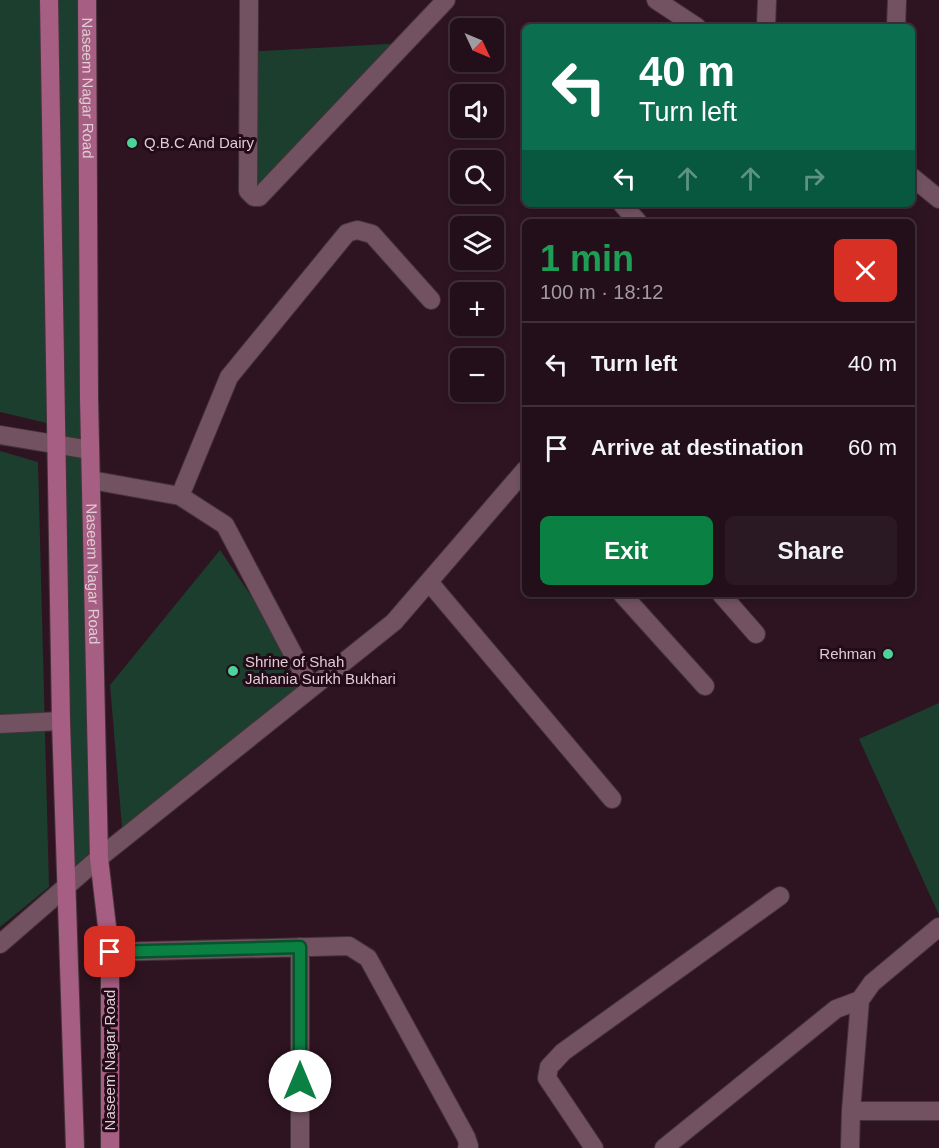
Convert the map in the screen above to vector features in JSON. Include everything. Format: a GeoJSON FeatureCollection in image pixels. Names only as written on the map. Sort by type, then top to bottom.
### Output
{"type":"FeatureCollection","features":[{"type":"Feature","properties":{"kind":"main road"},"geometry":{"type":"LineString","coordinates":[[49,0],[61,721],[75,1148]]}},
{"type":"Feature","properties":{"kind":"main road","name":"Naseem Nagar Road"},"geometry":{"type":"LineString","coordinates":[[87,0],[90,450],[99,858],[110,952],[110,1148]]}},
{"type":"Feature","properties":{"kind":"street"},"geometry":{"type":"LineString","coordinates":[[249,0],[248,191],[254,197],[259,197],[446,0]]}},
{"type":"Feature","properties":{"kind":"street"},"geometry":{"type":"LineString","coordinates":[[656,0],[692,24]]}},
{"type":"Feature","properties":{"kind":"street"},"geometry":{"type":"LineString","coordinates":[[766,24],[767,0]]}},
{"type":"Feature","properties":{"kind":"street"},"geometry":{"type":"LineString","coordinates":[[896,24],[897,0]]}},
{"type":"Feature","properties":{"kind":"street"},"geometry":{"type":"LineString","coordinates":[[915,179],[939,199]]}},
{"type":"Feature","properties":{"kind":"street"},"geometry":{"type":"LineString","coordinates":[[625,207],[635,219]]}},
{"type":"Feature","properties":{"kind":"street"},"geometry":{"type":"LineString","coordinates":[[180,496],[229,377],[348,233],[357,230],[372,234],[431,300]]}},
{"type":"Feature","properties":{"kind":"street"},"geometry":{"type":"LineString","coordinates":[[0,435],[90,450]]}},
{"type":"Feature","properties":{"kind":"street"},"geometry":{"type":"LineString","coordinates":[[0,944],[99,858],[394,622],[522,479]]}},
{"type":"Feature","properties":{"kind":"street"},"geometry":{"type":"LineString","coordinates":[[91,480],[180,496],[225,525],[311,688]]}},
{"type":"Feature","properties":{"kind":"street"},"geometry":{"type":"LineString","coordinates":[[429,582],[612,799]]}},
{"type":"Feature","properties":{"kind":"street"},"geometry":{"type":"LineString","coordinates":[[625,597],[705,686]]}},
{"type":"Feature","properties":{"kind":"street"},"geometry":{"type":"LineString","coordinates":[[724,597],[756,634]]}},
{"type":"Feature","properties":{"kind":"street"},"geometry":{"type":"LineString","coordinates":[[0,724],[61,721]]}},
{"type":"Feature","properties":{"kind":"street"},"geometry":{"type":"LineString","coordinates":[[594,1148],[547,1078],[549,1066],[563,1052],[780,896]]}},
{"type":"Feature","properties":{"kind":"street"},"geometry":{"type":"LineString","coordinates":[[850,1148],[860,1000],[872,983],[939,927]]}},
{"type":"Feature","properties":{"kind":"street"},"geometry":{"type":"LineString","coordinates":[[919,943],[939,949]]}},
{"type":"Feature","properties":{"kind":"street"},"geometry":{"type":"LineString","coordinates":[[110,952],[350,946],[368,957],[466,1137],[469,1146],[467,1148]]}},
{"type":"Feature","properties":{"kind":"street"},"geometry":{"type":"LineString","coordinates":[[300,947],[300,1148]]}},
{"type":"Feature","properties":{"kind":"street"},"geometry":{"type":"LineString","coordinates":[[664,1148],[836,1010],[860,1000]]}},
{"type":"Feature","properties":{"kind":"street"},"geometry":{"type":"LineString","coordinates":[[851,1111],[939,1111]]}},
{"type":"Feature","properties":{"kind":"green space"},"geometry":{"type":"Polygon","coordinates":[[[0,0],[89,0],[99,858],[67,885],[55,425],[0,412],[0,0]]]}},
{"type":"Feature","properties":{"kind":"green space"},"geometry":{"type":"Polygon","coordinates":[[[405,43],[254,197],[245,52],[405,43]]]}},
{"type":"Feature","properties":{"kind":"green space"},"geometry":{"type":"Polygon","coordinates":[[[0,451],[38,462],[49,887],[0,927],[0,451]]]}},
{"type":"Feature","properties":{"kind":"green space"},"geometry":{"type":"Polygon","coordinates":[[[220,550],[313,687],[123,839],[110,685],[220,550]]]}},
{"type":"Feature","properties":{"kind":"green space"},"geometry":{"type":"Polygon","coordinates":[[[939,703],[939,915],[859,739],[939,703]]]}},
{"type":"Feature","properties":{"kind":"place","name":"Q.B.C And Dairy"},"geometry":{"type":"Point","coordinates":[132,143]}},
{"type":"Feature","properties":{"kind":"place","name":"Rehman"},"geometry":{"type":"Point","coordinates":[888,654]}},
{"type":"Feature","properties":{"kind":"place","name":"Shrine of Shah Jahania Surkh Bukhari"},"geometry":{"type":"Point","coordinates":[233,671]}},
{"type":"Feature","properties":{"kind":"route"},"geometry":{"type":"LineString","coordinates":[[110,952],[300,947],[300,1081]]}}]}
